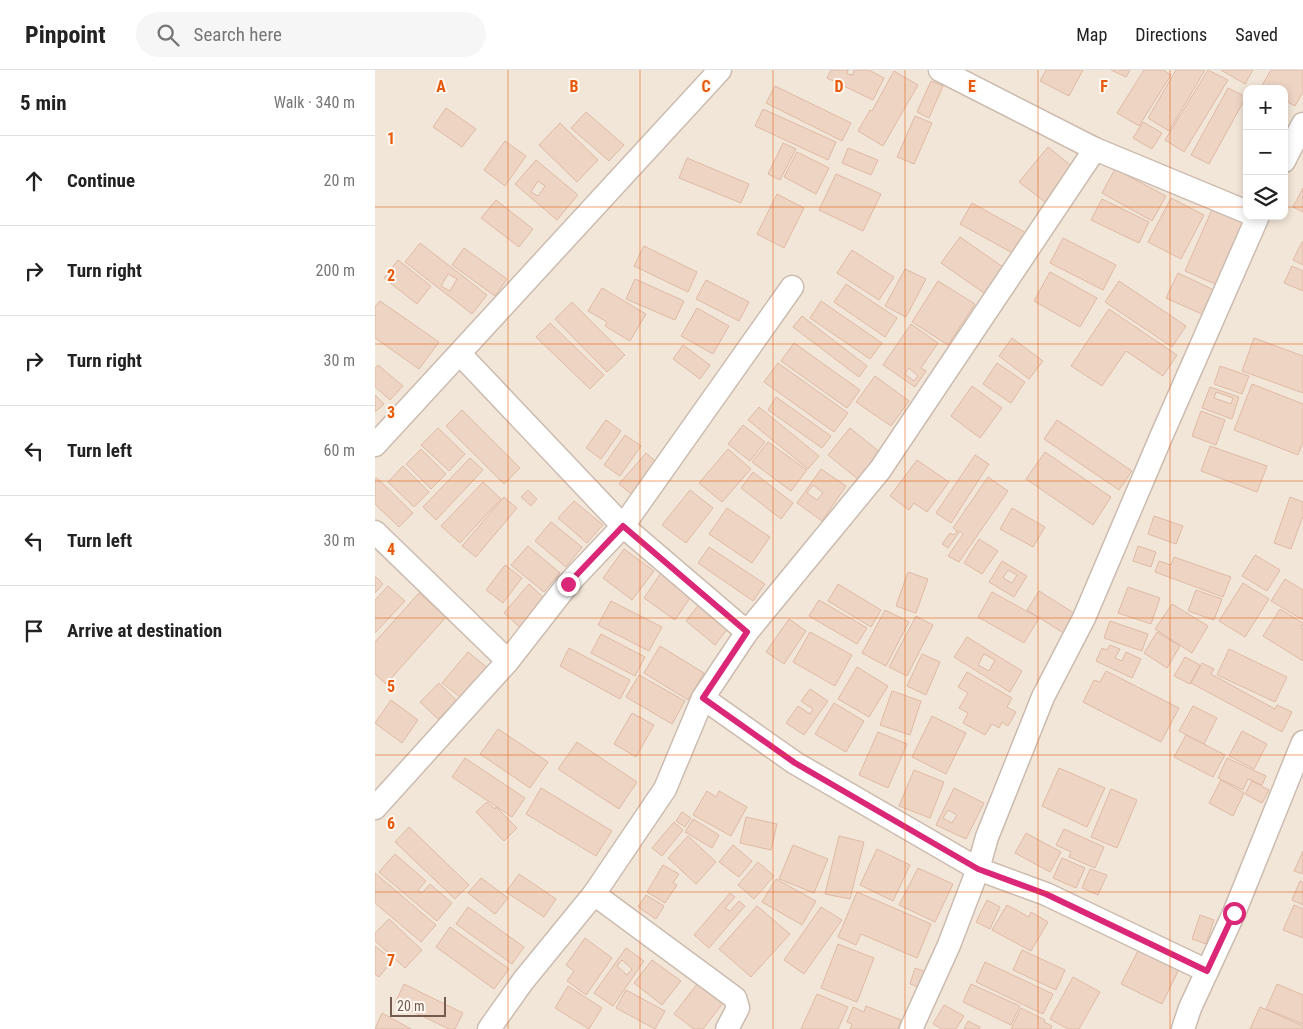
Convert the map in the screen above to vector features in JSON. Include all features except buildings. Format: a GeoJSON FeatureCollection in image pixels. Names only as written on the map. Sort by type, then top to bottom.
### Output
{"type":"FeatureCollection","features":[{"type":"Feature","properties":{"kind":"street"},"geometry":{"type":"LineString","coordinates":[[375,445],[720,70]]}},
{"type":"Feature","properties":{"kind":"street"},"geometry":{"type":"LineString","coordinates":[[940,70],[1095,150],[1243,211]]}},
{"type":"Feature","properties":{"kind":"street"},"geometry":{"type":"LineString","coordinates":[[1288,153],[1303,124]]}},
{"type":"Feature","properties":{"kind":"street"},"geometry":{"type":"LineString","coordinates":[[489,1029],[523,981],[594,894],[665,789],[703,698],[747,632],[880,470],[1095,150]]}},
{"type":"Feature","properties":{"kind":"street"},"geometry":{"type":"LineString","coordinates":[[911,1029],[949,945],[978,869],[987,837],[1043,696],[1084,618],[1253,220]]}},
{"type":"Feature","properties":{"kind":"street"},"geometry":{"type":"LineString","coordinates":[[375,808],[508,661],[568,584],[623,526],[792,287]]}},
{"type":"Feature","properties":{"kind":"street"},"geometry":{"type":"LineString","coordinates":[[460,354],[623,526],[747,632]]}},
{"type":"Feature","properties":{"kind":"street"},"geometry":{"type":"LineString","coordinates":[[375,532],[508,661]]}},
{"type":"Feature","properties":{"kind":"street"},"geometry":{"type":"LineString","coordinates":[[703,698],[795,763],[978,869],[1046,894],[1207,971]]}},
{"type":"Feature","properties":{"kind":"street"},"geometry":{"type":"LineString","coordinates":[[1183,1029],[1234,913],[1303,742]]}},
{"type":"Feature","properties":{"kind":"street"},"geometry":{"type":"LineString","coordinates":[[594,894],[735,998],[737,1008],[727,1029]]}},
{"type":"Feature","properties":{"kind":"shaded area"},"geometry":{"type":"Polygon","coordinates":[[[375,70],[1303,70],[1303,1029],[375,1029],[375,70]]]}},
{"type":"Feature","properties":{"kind":"route"},"geometry":{"type":"LineString","coordinates":[[568,584],[623,526],[645,542],[747,632],[703,698],[795,763],[978,869],[1046,894],[1207,971],[1234,913]]}}]}
